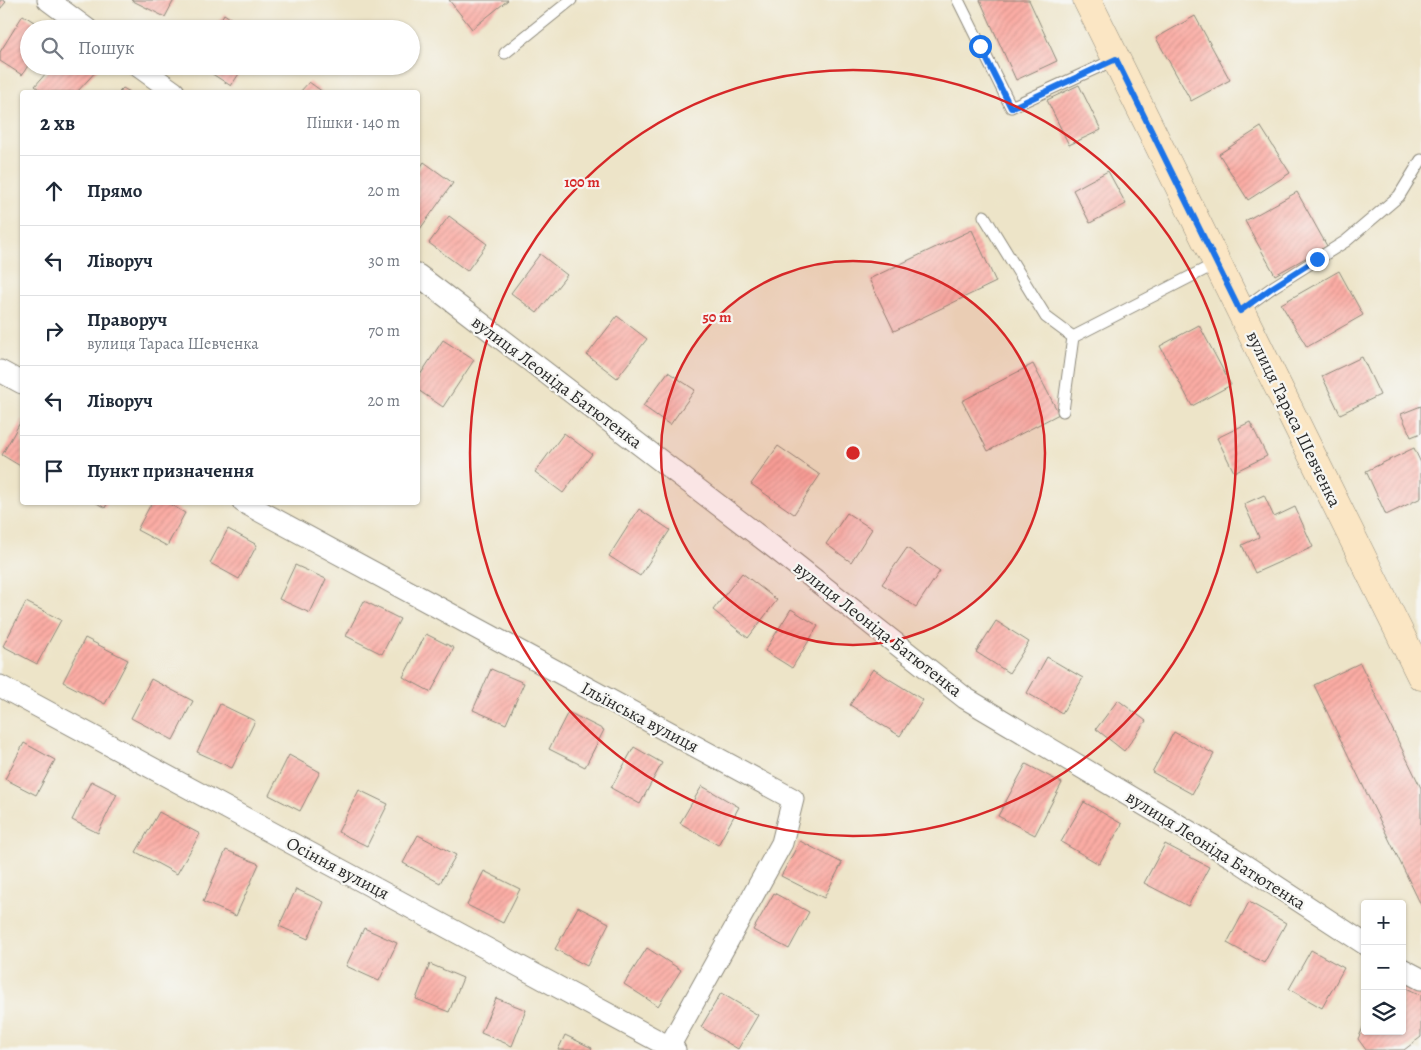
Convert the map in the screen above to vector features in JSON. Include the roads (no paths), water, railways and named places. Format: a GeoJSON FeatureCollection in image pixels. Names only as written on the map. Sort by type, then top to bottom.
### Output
{"type":"FeatureCollection","features":[{"type":"Feature","properties":{"kind":"main road","name":"вулиця Тараса Шевченка"},"geometry":{"type":"LineString","coordinates":[[1086,0],[1421,676]]}},
{"type":"Feature","properties":{"kind":"street"},"geometry":{"type":"LineString","coordinates":[[48,0],[75,20]]}},
{"type":"Feature","properties":{"kind":"street"},"geometry":{"type":"LineString","coordinates":[[150,75],[171,90]]}},
{"type":"Feature","properties":{"kind":"street","name":"вулиця Леоніда Батютенка"},"geometry":{"type":"LineString","coordinates":[[420,278],[772,546],[965,698],[1232,857],[1361,941]]}},
{"type":"Feature","properties":{"kind":"street"},"geometry":{"type":"LineString","coordinates":[[0,371],[20,383]]}},
{"type":"Feature","properties":{"kind":"street","name":"Ільїнська вулиця"},"geometry":{"type":"LineString","coordinates":[[249,505],[793,799],[782,843],[672,1048]]}},
{"type":"Feature","properties":{"kind":"street","name":"Осіння вулиця"},"geometry":{"type":"LineString","coordinates":[[0,686],[672,1048]]}},
{"type":"Feature","properties":{"kind":"street"},"geometry":{"type":"LineString","coordinates":[[1406,971],[1421,979]]}},
{"type":"Feature","properties":{"kind":"lane"},"geometry":{"type":"LineString","coordinates":[[505,53],[571,0]]}},
{"type":"Feature","properties":{"kind":"lane"},"geometry":{"type":"LineString","coordinates":[[958,0],[1011,108],[1116,59]]}},
{"type":"Feature","properties":{"kind":"lane"},"geometry":{"type":"LineString","coordinates":[[1399,196],[1421,160]]}},
{"type":"Feature","properties":{"kind":"lane"},"geometry":{"type":"LineString","coordinates":[[1240,311],[1273,287],[1346,241],[1399,196],[1421,173]]}},
{"type":"Feature","properties":{"kind":"lane"},"geometry":{"type":"LineString","coordinates":[[984,216],[1046,317],[1073,337]]}},
{"type":"Feature","properties":{"kind":"lane"},"geometry":{"type":"LineString","coordinates":[[1073,337],[1216,263]]}},
{"type":"Feature","properties":{"kind":"lane"},"geometry":{"type":"LineString","coordinates":[[1063,411],[1073,337]]}}]}
